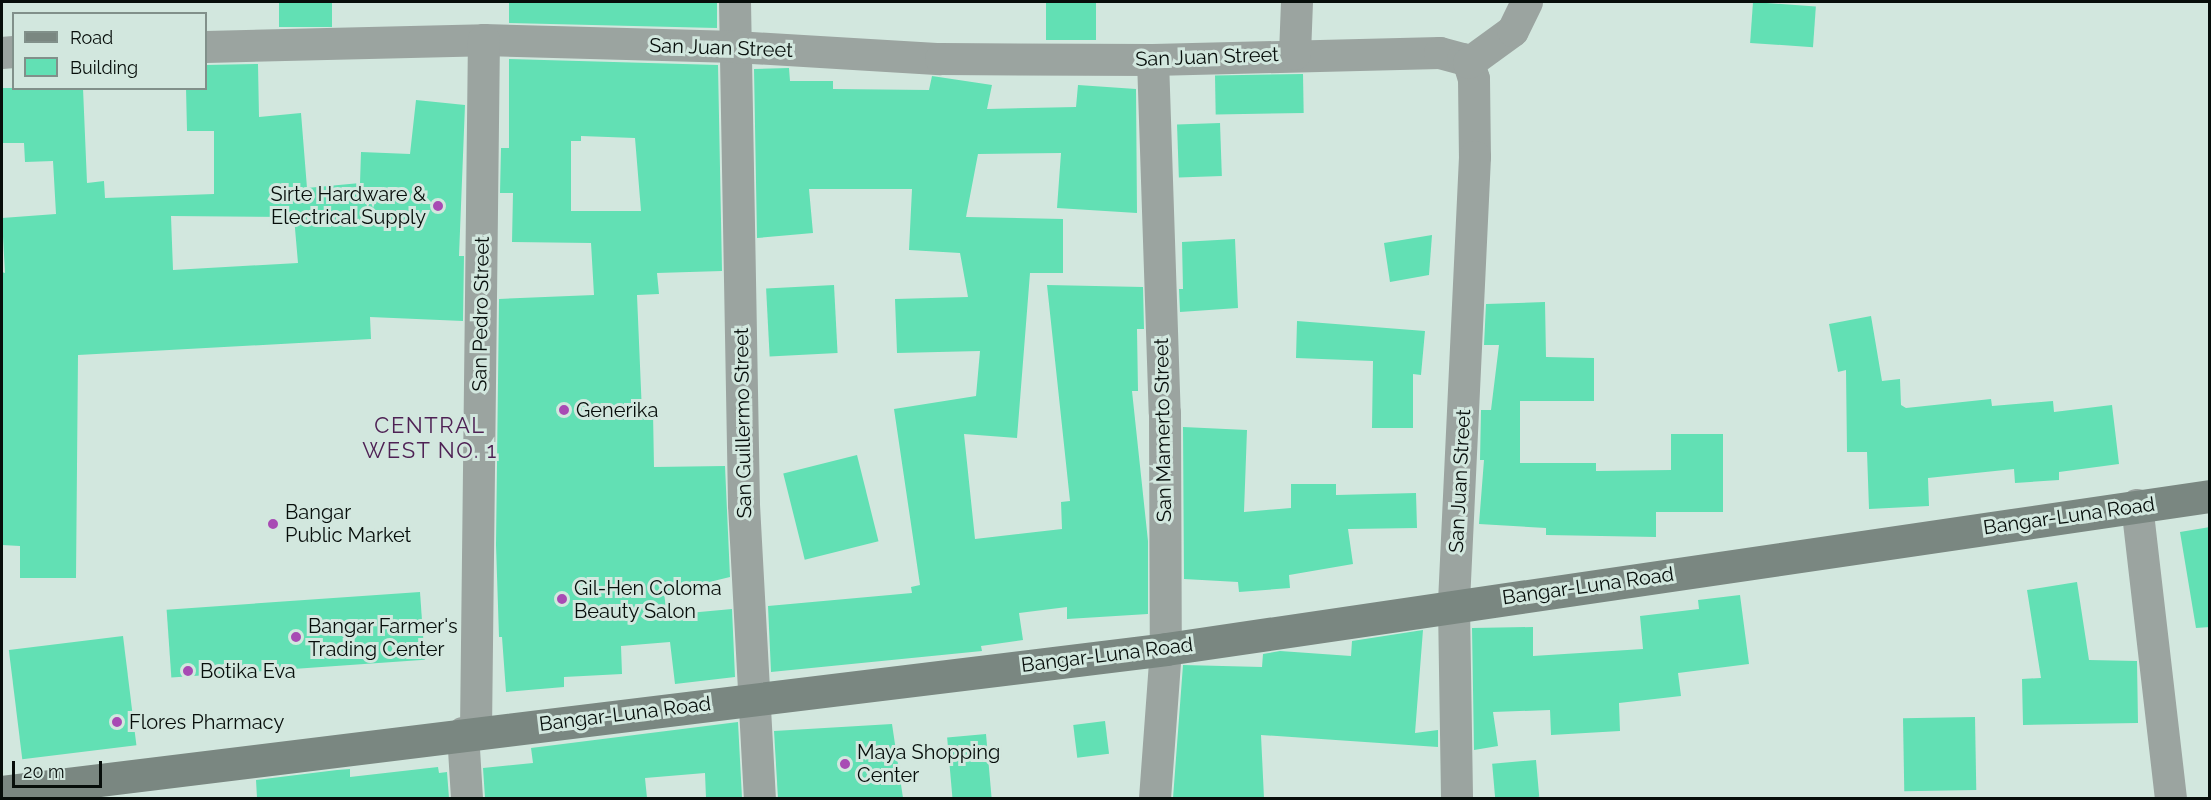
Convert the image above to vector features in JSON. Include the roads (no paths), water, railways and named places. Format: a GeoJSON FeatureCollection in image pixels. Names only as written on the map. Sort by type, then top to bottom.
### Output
{"type":"FeatureCollection","features":[{"type":"Feature","properties":{"kind":"main road","name":"Bangar-Luna Road"},"geometry":{"type":"LineString","coordinates":[[2,792],[470,732],[1166,649],[2210,496]]}},
{"type":"Feature","properties":{"kind":"street","name":"San Guillermo Street"},"geometry":{"type":"LineString","coordinates":[[735,2],[748,612],[758,698],[760,798]]}},
{"type":"Feature","properties":{"kind":"street"},"geometry":{"type":"LineString","coordinates":[[1295,54],[1297,2]]}},
{"type":"Feature","properties":{"kind":"street"},"geometry":{"type":"LineString","coordinates":[[1469,63],[1513,30],[1527,2]]}},
{"type":"Feature","properties":{"kind":"street","name":"San Juan Street"},"geometry":{"type":"LineString","coordinates":[[207,48],[484,40],[736,47],[941,59],[1153,60],[1295,54],[1440,53],[1469,63],[1476,101],[1454,606],[1456,798]]}},
{"type":"Feature","properties":{"kind":"street","name":"San Pedro Street"},"geometry":{"type":"LineString","coordinates":[[467,798],[484,40]]}},
{"type":"Feature","properties":{"kind":"street","name":"San Mamerto Street"},"geometry":{"type":"LineString","coordinates":[[1153,60],[1165,413],[1166,649],[1155,798]]}},
{"type":"Feature","properties":{"kind":"street"},"geometry":{"type":"LineString","coordinates":[[2137,505],[2170,798]]}},
{"type":"Feature","properties":{"kind":"place","name":"Sirte Hardware & Electrical Supply"},"geometry":{"type":"Point","coordinates":[438,206]}},
{"type":"Feature","properties":{"kind":"place","name":"Generika"},"geometry":{"type":"Point","coordinates":[564,410]}},
{"type":"Feature","properties":{"kind":"place","name":"Bangar Public Market"},"geometry":{"type":"Point","coordinates":[273,524]}},
{"type":"Feature","properties":{"kind":"place","name":"Gil-Hen Coloma Beauty Salon"},"geometry":{"type":"Point","coordinates":[562,599]}},
{"type":"Feature","properties":{"kind":"place","name":"Bangar Farmer's Trading Center"},"geometry":{"type":"Point","coordinates":[296,637]}},
{"type":"Feature","properties":{"kind":"place","name":"Botika Eva"},"geometry":{"type":"Point","coordinates":[188,671]}},
{"type":"Feature","properties":{"kind":"place","name":"Flores Pharmacy"},"geometry":{"type":"Point","coordinates":[117,722]}},
{"type":"Feature","properties":{"kind":"place","name":"Maya Shopping Center"},"geometry":{"type":"Point","coordinates":[845,764]}},
{"type":"Feature","properties":{"kind":"district","name":"CENTRAL WEST NO. 1"},"geometry":{"type":"Point","coordinates":[430,438]}}]}
